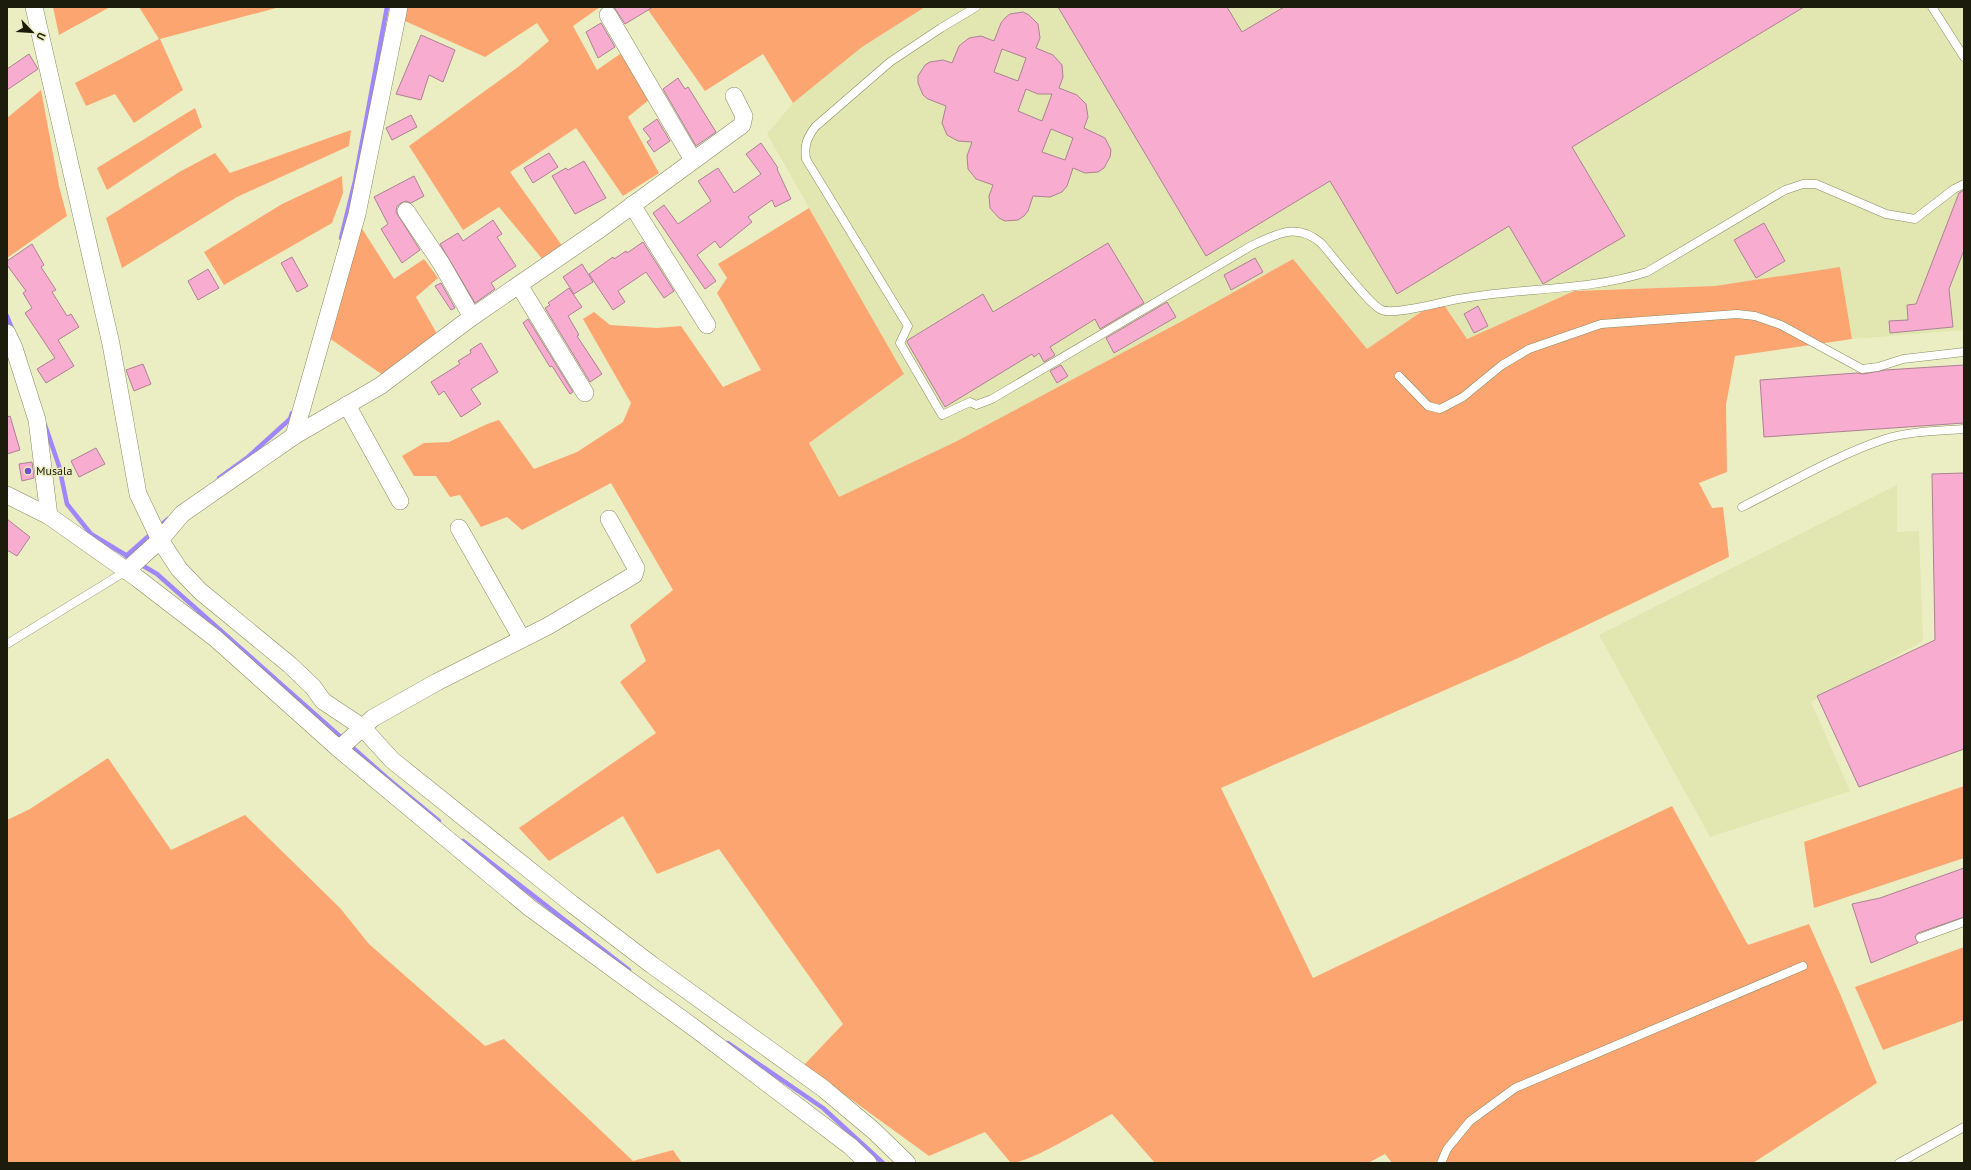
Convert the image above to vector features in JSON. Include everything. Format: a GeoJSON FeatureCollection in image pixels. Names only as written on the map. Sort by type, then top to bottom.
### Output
{"type":"FeatureCollection","features":[{"type":"Feature","properties":{"kind":"street"},"geometry":{"type":"LineString","coordinates":[[34,7],[111,344],[136,483],[157,543],[179,569],[200,590],[290,666],[313,687],[323,701],[360,728],[392,760],[427,791],[652,965],[824,1089],[864,1141],[868,1163]]}},
{"type":"Feature","properties":{"kind":"street"},"geometry":{"type":"LineString","coordinates":[[294,436],[357,214],[399,7]]}},
{"type":"Feature","properties":{"kind":"street"},"geometry":{"type":"LineString","coordinates":[[608,15],[693,160]]}},
{"type":"Feature","properties":{"kind":"street"},"geometry":{"type":"LineString","coordinates":[[130,567],[157,543],[182,514],[294,436],[380,386],[472,317],[632,205],[742,125],[744,116],[734,96]]}},
{"type":"Feature","properties":{"kind":"street"},"geometry":{"type":"LineString","coordinates":[[632,205],[707,325]]}},
{"type":"Feature","properties":{"kind":"street"},"geometry":{"type":"LineString","coordinates":[[406,211],[441,263],[472,317]]}},
{"type":"Feature","properties":{"kind":"street"},"geometry":{"type":"LineString","coordinates":[[518,285],[585,393]]}},
{"type":"Feature","properties":{"kind":"street"},"geometry":{"type":"LineString","coordinates":[[7,333],[14,348],[37,420],[49,516]]}},
{"type":"Feature","properties":{"kind":"street"},"geometry":{"type":"LineString","coordinates":[[347,405],[400,501]]}},
{"type":"Feature","properties":{"kind":"street"},"geometry":{"type":"LineString","coordinates":[[7,495],[49,516],[130,567],[412,806],[468,858],[530,908],[697,1030],[864,1141],[907,1163]]}},
{"type":"Feature","properties":{"kind":"street"},"geometry":{"type":"LineString","coordinates":[[342,746],[360,728],[373,718],[437,682],[522,639],[634,575],[636,568],[609,519]]}},
{"type":"Feature","properties":{"kind":"street"},"geometry":{"type":"LineString","coordinates":[[459,528],[522,639]]}},
{"type":"Feature","properties":{"kind":"street"},"geometry":{"type":"LineString","coordinates":[[412,806],[427,791]]}},
{"type":"Feature","properties":{"kind":"lane"},"geometry":{"type":"LineString","coordinates":[[976,7],[890,62],[815,127],[808,136],[804,147],[806,159],[908,326],[900,343],[942,415],[970,402],[976,404],[992,399],[1251,246],[1280,233],[1297,231],[1312,235],[1321,243],[1376,308],[1390,312],[1472,296],[1534,291],[1629,278],[1647,272],[1785,190],[1803,184],[1816,184],[1886,214],[1915,219],[1954,189],[1964,184]]}},
{"type":"Feature","properties":{"kind":"lane"},"geometry":{"type":"LineString","coordinates":[[1932,7],[1964,57]]}},
{"type":"Feature","properties":{"kind":"lane"},"geometry":{"type":"LineString","coordinates":[[1399,376],[1428,406],[1440,409],[1463,397],[1502,365],[1529,349],[1601,324],[1737,314],[1754,316],[1781,325],[1862,369],[1878,367],[1903,359],[1964,352]]}},
{"type":"Feature","properties":{"kind":"lane"},"geometry":{"type":"LineString","coordinates":[[1742,507],[1853,452],[1887,438],[1927,432],[1964,429]]}},
{"type":"Feature","properties":{"kind":"lane"},"geometry":{"type":"LineString","coordinates":[[7,644],[130,567]]}},
{"type":"Feature","properties":{"kind":"lane"},"geometry":{"type":"LineString","coordinates":[[1920,938],[1964,922]]}},
{"type":"Feature","properties":{"kind":"lane"},"geometry":{"type":"LineString","coordinates":[[1441,1163],[1446,1149],[1470,1121],[1515,1088],[1803,966]]}},
{"type":"Feature","properties":{"kind":"lane"},"geometry":{"type":"LineString","coordinates":[[1899,1163],[1964,1127]]}},
{"type":"Feature","properties":{"kind":"shaded area"},"geometry":{"type":"Polygon","coordinates":[[[53,7],[110,7],[59,35],[53,7]]]}},
{"type":"Feature","properties":{"kind":"shaded area"},"geometry":{"type":"Polygon","coordinates":[[[139,7],[276,8],[160,39],[183,90],[134,123],[115,94],[86,106],[75,83],[159,39],[139,7]]]}},
{"type":"Feature","properties":{"kind":"shaded area"},"geometry":{"type":"Polygon","coordinates":[[[407,7],[600,7],[573,26],[597,70],[623,52],[650,99],[628,117],[659,173],[623,196],[576,128],[510,172],[563,247],[544,261],[499,207],[463,230],[409,146],[518,67],[549,41],[537,23],[485,57],[405,21],[407,7]]]}},
{"type":"Feature","properties":{"kind":"shaded area"},"geometry":{"type":"Polygon","coordinates":[[[646,7],[925,7],[862,47],[793,103],[763,54],[705,91],[646,7]]]}},
{"type":"Feature","properties":{"kind":"shaded area"},"geometry":{"type":"Polygon","coordinates":[[[925,7],[1964,7],[1964,330],[1852,339],[1840,267],[1715,286],[1574,291],[1467,339],[1440,299],[1367,350],[1293,260],[1068,383],[955,442],[839,497],[809,443],[904,374],[767,134],[793,103],[862,47],[925,7]]]}},
{"type":"Feature","properties":{"kind":"shaded area"},"geometry":{"type":"Polygon","coordinates":[[[41,90],[59,186],[67,216],[7,258],[7,118],[41,90]]]}},
{"type":"Feature","properties":{"kind":"shaded area"},"geometry":{"type":"Polygon","coordinates":[[[195,108],[202,127],[107,190],[97,168],[195,108]]]}},
{"type":"Feature","properties":{"kind":"shaded area"},"geometry":{"type":"Polygon","coordinates":[[[351,130],[349,146],[237,197],[122,268],[106,218],[181,171],[215,153],[230,173],[351,130]]]}},
{"type":"Feature","properties":{"kind":"shaded area"},"geometry":{"type":"Polygon","coordinates":[[[342,176],[343,193],[332,223],[224,285],[204,252],[282,204],[342,176]]]}},
{"type":"Feature","properties":{"kind":"shaded area"},"geometry":{"type":"Polygon","coordinates":[[[809,208],[904,374],[809,443],[839,497],[955,442],[1182,321],[1293,259],[1367,349],[1440,299],[1467,339],[1574,291],[1715,286],[1840,267],[1852,339],[1735,356],[1726,405],[1727,472],[1699,483],[1712,508],[1723,507],[1729,557],[1516,659],[1221,788],[1313,978],[1672,806],[1748,945],[1809,924],[1877,1083],[1753,1163],[1392,1163],[1385,1154],[1368,1163],[1155,1163],[1112,1114],[1046,1150],[1020,1161],[1011,1163],[985,1132],[929,1156],[804,1065],[843,1024],[719,849],[657,874],[623,816],[549,861],[519,828],[656,733],[620,682],[646,661],[630,625],[673,590],[611,483],[522,530],[507,517],[481,527],[460,495],[450,497],[436,476],[414,476],[402,456],[424,443],[449,442],[499,420],[534,469],[577,452],[623,422],[631,403],[583,319],[594,312],[610,325],[657,328],[681,326],[723,387],[761,370],[717,293],[727,278],[718,264],[809,208]]]}},
{"type":"Feature","properties":{"kind":"shaded area"},"geometry":{"type":"Polygon","coordinates":[[[361,227],[394,279],[424,259],[438,278],[416,297],[436,332],[435,337],[383,375],[329,338],[361,227]]]}},
{"type":"Feature","properties":{"kind":"shaded area"},"geometry":{"type":"Polygon","coordinates":[[[1897,485],[1897,532],[1919,531],[1923,641],[1811,702],[1850,791],[1710,837],[1599,635],[1897,485]]]}},
{"type":"Feature","properties":{"kind":"shaded area"},"geometry":{"type":"Polygon","coordinates":[[[108,758],[171,850],[245,815],[340,908],[369,944],[485,1046],[504,1039],[633,1161],[673,1150],[682,1163],[7,1163],[7,820],[30,809],[108,758]]]}},
{"type":"Feature","properties":{"kind":"shaded area"},"geometry":{"type":"Polygon","coordinates":[[[1964,786],[1964,858],[1814,908],[1804,842],[1964,786]]]}},
{"type":"Feature","properties":{"kind":"shaded area"},"geometry":{"type":"Polygon","coordinates":[[[1964,947],[1964,1020],[1883,1050],[1855,987],[1964,947]]]}},
{"type":"Feature","properties":{"kind":"building"},"geometry":{"type":"Polygon","coordinates":[[[614,7],[653,7],[625,24],[614,7]]]}},
{"type":"Feature","properties":{"kind":"building"},"geometry":{"type":"Polygon","coordinates":[[[1058,7],[1227,7],[1242,32],[1284,7],[1804,7],[1572,147],[1625,236],[1543,284],[1509,226],[1397,294],[1330,181],[1206,256],[1058,7]]]}},
{"type":"Feature","properties":{"kind":"building"},"geometry":{"type":"Polygon","coordinates":[[[1023,12],[1029,15],[1038,24],[1040,38],[1036,48],[1053,55],[1062,65],[1063,77],[1059,88],[1077,95],[1086,104],[1088,117],[1084,128],[1105,138],[1111,150],[1110,157],[1104,168],[1098,172],[1085,173],[1073,168],[1067,186],[1062,192],[1050,197],[1033,196],[1028,211],[1024,216],[1018,220],[1005,221],[999,218],[990,208],[989,196],[993,185],[976,179],[968,169],[967,156],[972,142],[958,141],[947,135],[942,123],[946,106],[928,99],[923,95],[918,83],[918,76],[925,65],[930,62],[943,60],[952,63],[959,46],[969,38],[981,36],[994,41],[1001,23],[1010,14],[1023,12]],[[1002,49],[994,72],[1018,81],[1026,58],[1002,49]],[[1026,89],[1018,111],[1042,121],[1052,94],[1038,94],[1026,89]],[[1051,129],[1042,152],[1065,160],[1073,138],[1051,129]]]}},
{"type":"Feature","properties":{"kind":"building"},"geometry":{"type":"Polygon","coordinates":[[[601,23],[615,47],[598,58],[586,32],[601,23]]]}},
{"type":"Feature","properties":{"kind":"building"},"geometry":{"type":"Polygon","coordinates":[[[421,35],[455,50],[443,82],[429,75],[421,100],[396,94],[421,35]]]}},
{"type":"Feature","properties":{"kind":"building"},"geometry":{"type":"Polygon","coordinates":[[[29,54],[38,69],[7,90],[7,69],[29,54]]]}},
{"type":"Feature","properties":{"kind":"building"},"geometry":{"type":"Polygon","coordinates":[[[678,78],[685,89],[688,87],[716,132],[696,146],[663,89],[678,78]]]}},
{"type":"Feature","properties":{"kind":"building"},"geometry":{"type":"Polygon","coordinates":[[[411,115],[417,127],[392,140],[386,128],[411,115]]]}},
{"type":"Feature","properties":{"kind":"building"},"geometry":{"type":"Polygon","coordinates":[[[657,119],[670,141],[654,152],[647,142],[651,139],[643,129],[657,119]]]}},
{"type":"Feature","properties":{"kind":"building"},"geometry":{"type":"Polygon","coordinates":[[[761,143],[778,168],[777,169],[791,199],[775,207],[772,200],[748,217],[752,222],[720,248],[715,241],[697,255],[716,281],[705,289],[653,213],[664,205],[678,224],[711,201],[698,181],[718,168],[734,193],[761,174],[746,154],[761,143]]]}},
{"type":"Feature","properties":{"kind":"building"},"geometry":{"type":"Polygon","coordinates":[[[549,153],[558,167],[533,183],[524,168],[549,153]]]}},
{"type":"Feature","properties":{"kind":"building"},"geometry":{"type":"Polygon","coordinates":[[[584,161],[606,198],[575,214],[552,176],[566,168],[568,170],[584,161]]]}},
{"type":"Feature","properties":{"kind":"building"},"geometry":{"type":"Polygon","coordinates":[[[414,176],[424,196],[411,203],[406,201],[401,203],[397,206],[396,212],[420,250],[402,263],[381,229],[388,224],[374,197],[414,176]]]}},
{"type":"Feature","properties":{"kind":"building"},"geometry":{"type":"Polygon","coordinates":[[[1964,190],[1964,250],[1949,289],[1953,327],[1890,333],[1889,321],[1908,320],[1907,305],[1916,304],[1959,193],[1964,190]]]}},
{"type":"Feature","properties":{"kind":"building"},"geometry":{"type":"Polygon","coordinates":[[[493,220],[502,234],[497,237],[516,266],[491,283],[495,289],[475,303],[440,244],[458,233],[463,241],[493,220]]]}},
{"type":"Feature","properties":{"kind":"building"},"geometry":{"type":"Polygon","coordinates":[[[1764,223],[1785,261],[1756,278],[1734,240],[1764,223]]]}},
{"type":"Feature","properties":{"kind":"building"},"geometry":{"type":"Polygon","coordinates":[[[643,242],[674,291],[664,298],[646,272],[618,291],[625,302],[613,310],[589,274],[613,257],[614,259],[626,251],[627,253],[643,242]]]}},
{"type":"Feature","properties":{"kind":"building"},"geometry":{"type":"Polygon","coordinates":[[[1108,243],[1144,303],[1100,329],[1095,319],[1050,347],[1055,355],[1044,362],[1039,353],[1034,357],[1032,354],[945,407],[907,342],[908,340],[983,294],[993,312],[1108,243]]]}},
{"type":"Feature","properties":{"kind":"building"},"geometry":{"type":"Polygon","coordinates":[[[32,244],[44,265],[41,267],[56,290],[52,292],[67,316],[71,314],[79,327],[58,340],[74,366],[46,383],[37,369],[55,358],[25,313],[32,308],[23,293],[26,291],[7,265],[7,261],[32,244]]]}},
{"type":"Feature","properties":{"kind":"building"},"geometry":{"type":"Polygon","coordinates":[[[292,257],[308,286],[297,292],[281,263],[292,257]]]}},
{"type":"Feature","properties":{"kind":"building"},"geometry":{"type":"Polygon","coordinates":[[[1255,258],[1263,272],[1231,290],[1224,275],[1255,258]]]}},
{"type":"Feature","properties":{"kind":"building"},"geometry":{"type":"Polygon","coordinates":[[[582,264],[593,282],[574,294],[563,277],[582,264]]]}},
{"type":"Feature","properties":{"kind":"building"},"geometry":{"type":"Polygon","coordinates":[[[208,269],[219,288],[198,300],[188,281],[208,269]]]}},
{"type":"Feature","properties":{"kind":"building"},"geometry":{"type":"Polygon","coordinates":[[[441,283],[455,308],[451,310],[435,286],[441,283]]]}},
{"type":"Feature","properties":{"kind":"building"},"geometry":{"type":"Polygon","coordinates":[[[569,288],[582,307],[568,316],[579,335],[577,336],[602,374],[590,382],[545,308],[550,305],[548,303],[569,288]]]}},
{"type":"Feature","properties":{"kind":"building"},"geometry":{"type":"Polygon","coordinates":[[[1167,302],[1176,317],[1114,353],[1106,338],[1167,302]]]}},
{"type":"Feature","properties":{"kind":"building"},"geometry":{"type":"Polygon","coordinates":[[[1478,306],[1488,326],[1474,333],[1464,314],[1478,306]]]}},
{"type":"Feature","properties":{"kind":"building"},"geometry":{"type":"Polygon","coordinates":[[[528,319],[573,392],[570,394],[552,366],[550,367],[523,323],[528,319]]]}},
{"type":"Feature","properties":{"kind":"building"},"geometry":{"type":"Polygon","coordinates":[[[481,343],[498,372],[471,389],[481,404],[461,417],[444,391],[439,395],[431,382],[460,364],[458,361],[471,353],[470,350],[481,343]]]}},
{"type":"Feature","properties":{"kind":"building"},"geometry":{"type":"Polygon","coordinates":[[[143,364],[151,384],[134,391],[126,370],[143,364]]]}},
{"type":"Feature","properties":{"kind":"building"},"geometry":{"type":"Polygon","coordinates":[[[1061,365],[1068,376],[1057,383],[1050,371],[1061,365]]]}},
{"type":"Feature","properties":{"kind":"building"},"geometry":{"type":"Polygon","coordinates":[[[1964,365],[1964,423],[1764,437],[1760,380],[1857,373],[1863,374],[1885,370],[1964,365]]]}},
{"type":"Feature","properties":{"kind":"building"},"geometry":{"type":"Polygon","coordinates":[[[10,416],[20,450],[7,454],[7,417],[10,416]]]}},
{"type":"Feature","properties":{"kind":"building"},"geometry":{"type":"Polygon","coordinates":[[[96,448],[105,464],[79,477],[71,461],[96,448]]]}},
{"type":"Feature","properties":{"kind":"building","name":"Musala"},"geometry":{"type":"Polygon","coordinates":[[[32,462],[34,478],[22,481],[19,464],[32,462]]]}},
{"type":"Feature","properties":{"kind":"building"},"geometry":{"type":"Polygon","coordinates":[[[1964,473],[1964,749],[1859,787],[1817,696],[1935,640],[1932,474],[1964,473]]]}},
{"type":"Feature","properties":{"kind":"building"},"geometry":{"type":"Polygon","coordinates":[[[7,519],[30,537],[17,556],[7,550],[7,519]]]}},
{"type":"Feature","properties":{"kind":"building"},"geometry":{"type":"Polygon","coordinates":[[[1964,868],[1964,917],[1918,933],[1915,937],[1918,943],[1871,963],[1852,904],[1880,898],[1964,868]]]}},
{"type":"Feature","properties":{"kind":"waterway"},"geometry":{"type":"LineString","coordinates":[[341,238],[355,181],[387,7]]}},
{"type":"Feature","properties":{"kind":"waterway"},"geometry":{"type":"LineString","coordinates":[[7,316],[13,331]]}},
{"type":"Feature","properties":{"kind":"waterway"},"geometry":{"type":"LineString","coordinates":[[219,478],[248,457],[290,419],[292,413]]}},
{"type":"Feature","properties":{"kind":"waterway"},"geometry":{"type":"LineString","coordinates":[[45,425],[59,466],[67,504],[91,534],[134,560]]}},
{"type":"Feature","properties":{"kind":"waterway"},"geometry":{"type":"LineString","coordinates":[[126,556],[168,519]]}},
{"type":"Feature","properties":{"kind":"waterway"},"geometry":{"type":"LineString","coordinates":[[140,564],[157,574],[387,778],[439,821]]}},
{"type":"Feature","properties":{"kind":"waterway"},"geometry":{"type":"LineString","coordinates":[[463,841],[629,970]]}},
{"type":"Feature","properties":{"kind":"waterway"},"geometry":{"type":"LineString","coordinates":[[728,1043],[823,1108],[883,1163]]}},
{"type":"Feature","properties":{"kind":"place","name":"Musala"},"geometry":{"type":"Point","coordinates":[28,471]}}]}
